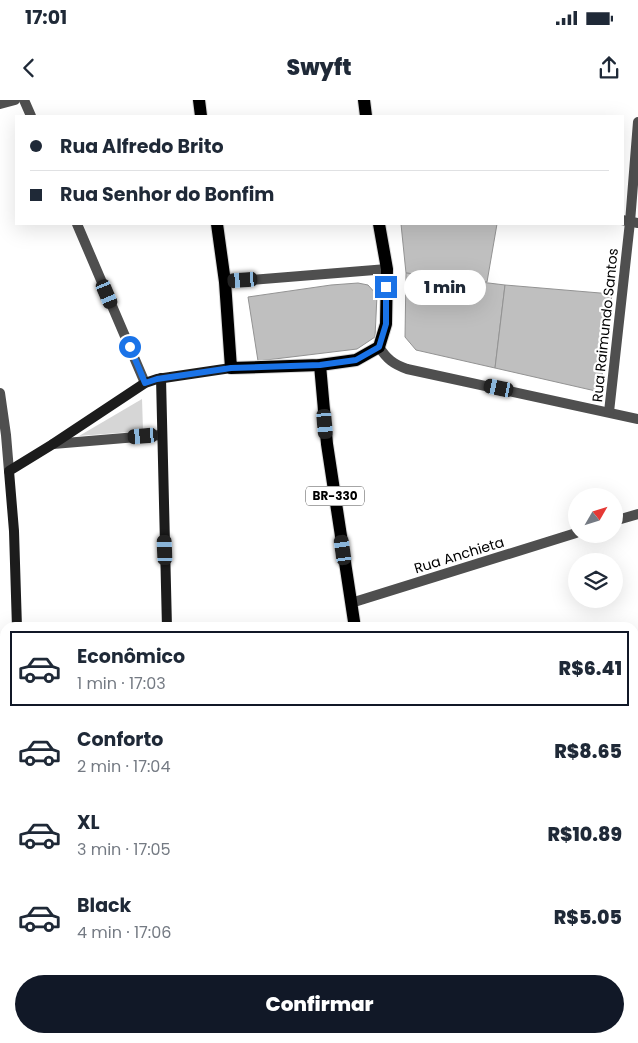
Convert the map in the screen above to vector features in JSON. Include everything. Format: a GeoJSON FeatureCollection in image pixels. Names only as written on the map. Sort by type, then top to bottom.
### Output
{"type":"FeatureCollection","features":[{"type":"Feature","properties":{"kind":"main road"},"geometry":{"type":"LineString","coordinates":[[199,100],[202,115]]}},
{"type":"Feature","properties":{"kind":"main road"},"geometry":{"type":"LineString","coordinates":[[364,100],[366,115]]}},
{"type":"Feature","properties":{"kind":"main road"},"geometry":{"type":"LineString","coordinates":[[217,225],[225,282],[231,368]]}},
{"type":"Feature","properties":{"kind":"main road"},"geometry":{"type":"LineString","coordinates":[[17,622],[14,531],[9,471],[145,383],[161,378],[231,368],[320,365],[356,360],[379,347],[386,324],[387,269],[379,225]]}},
{"type":"Feature","properties":{"kind":"main road","name":"BR-330"},"geometry":{"type":"LineString","coordinates":[[320,365],[326,444],[354,622]]}},
{"type":"Feature","properties":{"kind":"main road"},"geometry":{"type":"LineString","coordinates":[[161,378],[167,622]]}},
{"type":"Feature","properties":{"kind":"street"},"geometry":{"type":"LineString","coordinates":[[0,104],[15,100]]}},
{"type":"Feature","properties":{"kind":"street"},"geometry":{"type":"LineString","coordinates":[[24,100],[31,115]]}},
{"type":"Feature","properties":{"kind":"street","name":"Rua Raimundo Santos"},"geometry":{"type":"LineString","coordinates":[[609,412],[630,222],[638,122]]}},
{"type":"Feature","properties":{"kind":"street"},"geometry":{"type":"LineString","coordinates":[[77,225],[145,383]]}},
{"type":"Feature","properties":{"kind":"street"},"geometry":{"type":"LineString","coordinates":[[225,282],[387,269]]}},
{"type":"Feature","properties":{"kind":"street"},"geometry":{"type":"LineString","coordinates":[[379,347],[387,360],[394,365],[638,419]]}},
{"type":"Feature","properties":{"kind":"street"},"geometry":{"type":"LineString","coordinates":[[0,392],[9,471]]}},
{"type":"Feature","properties":{"kind":"street"},"geometry":{"type":"LineString","coordinates":[[53,444],[161,435]]}},
{"type":"Feature","properties":{"kind":"street"},"geometry":{"type":"LineString","coordinates":[[623,518],[638,514]]}},
{"type":"Feature","properties":{"kind":"street","name":"Rua Anchieta"},"geometry":{"type":"LineString","coordinates":[[351,603],[568,535]]}},
{"type":"Feature","properties":{"kind":"shaded area"},"geometry":{"type":"Polygon","coordinates":[[[142,399],[143,431],[79,436],[142,399]]]}},
{"type":"Feature","properties":{"kind":"building"},"geometry":{"type":"Polygon","coordinates":[[[401,225],[497,225],[487,282],[406,273],[401,225]]]}},
{"type":"Feature","properties":{"kind":"building"},"geometry":{"type":"Polygon","coordinates":[[[406,273],[505,285],[495,368],[416,350],[405,337],[406,273]]]}},
{"type":"Feature","properties":{"kind":"building"},"geometry":{"type":"Polygon","coordinates":[[[358,283],[368,285],[377,295],[375,337],[357,349],[258,361],[248,297],[358,283]]]}},
{"type":"Feature","properties":{"kind":"building"},"geometry":{"type":"Polygon","coordinates":[[[505,285],[612,294],[600,392],[495,368],[505,285]]]}},
{"type":"Feature","properties":{"kind":"route"},"geometry":{"type":"LineString","coordinates":[[130,347],[145,383],[157,379],[231,368],[320,365],[356,360],[379,347],[386,324],[386,287]]}}]}
